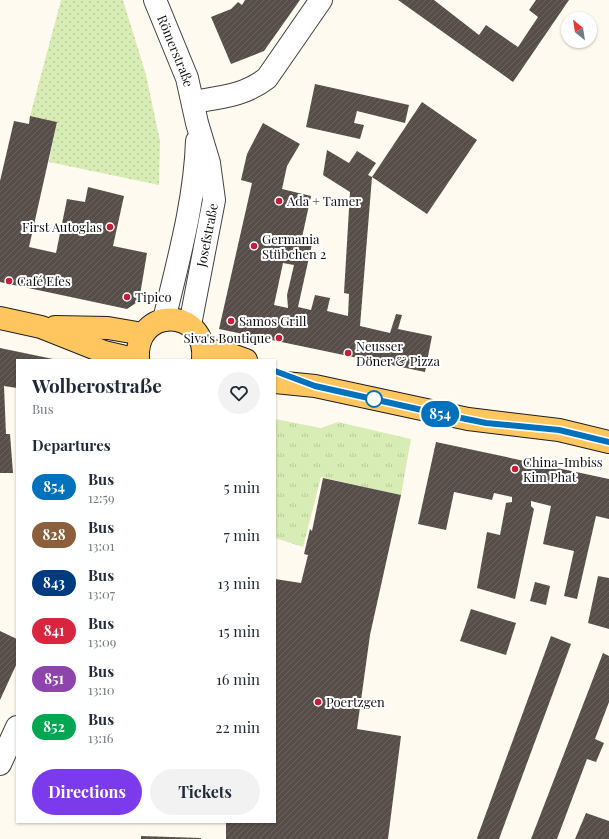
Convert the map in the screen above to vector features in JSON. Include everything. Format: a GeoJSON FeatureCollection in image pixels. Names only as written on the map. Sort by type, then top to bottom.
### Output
{"type":"FeatureCollection","features":[{"type":"Feature","properties":{"kind":"main road"},"geometry":{"type":"LineString","coordinates":[[0,318],[41,327],[104,352],[134,359]]}},
{"type":"Feature","properties":{"kind":"main road"},"geometry":{"type":"LineString","coordinates":[[138,359],[138,346],[143,334],[152,324],[164,320],[177,320],[190,325],[200,336],[204,355],[232,355],[243,359]]}},
{"type":"Feature","properties":{"kind":"main road"},"geometry":{"type":"LineString","coordinates":[[41,327],[108,328],[143,334]]}},
{"type":"Feature","properties":{"kind":"main road"},"geometry":{"type":"LineString","coordinates":[[276,371],[315,386]]}},
{"type":"Feature","properties":{"kind":"main road"},"geometry":{"type":"LineString","coordinates":[[276,382],[315,386],[468,419],[559,430],[609,442]]}},
{"type":"Feature","properties":{"kind":"street","name":"Römerstraße"},"geometry":{"type":"LineString","coordinates":[[155,0],[187,78],[193,102]]}},
{"type":"Feature","properties":{"kind":"street"},"geometry":{"type":"LineString","coordinates":[[193,102],[243,92],[255,87],[267,78],[321,0]]}},
{"type":"Feature","properties":{"kind":"street","name":"Josefstraße"},"geometry":{"type":"LineString","coordinates":[[190,325],[214,200],[210,163],[197,123],[193,102]]}},
{"type":"Feature","properties":{"kind":"street","name":"Josefstraße"},"geometry":{"type":"LineString","coordinates":[[164,320],[196,165],[197,123]]}},
{"type":"Feature","properties":{"kind":"street"},"geometry":{"type":"LineString","coordinates":[[0,764],[16,729]]}},
{"type":"Feature","properties":{"kind":"green space"},"geometry":{"type":"Polygon","coordinates":[[[61,0],[123,0],[146,75],[160,141],[159,185],[49,162],[57,122],[30,116],[61,0]]]}},
{"type":"Feature","properties":{"kind":"green space"},"geometry":{"type":"Polygon","coordinates":[[[276,419],[321,428],[338,422],[411,439],[401,495],[321,477],[303,547],[276,538],[276,419]]]}},
{"type":"Feature","properties":{"kind":"building"},"geometry":{"type":"Polygon","coordinates":[[[245,0],[300,0],[264,51],[231,64],[211,17],[231,9],[238,2],[242,5],[245,0]]]}},
{"type":"Feature","properties":{"kind":"building"},"geometry":{"type":"Polygon","coordinates":[[[398,0],[434,0],[479,35],[486,25],[518,47],[538,17],[529,10],[536,0],[569,0],[513,82],[398,0]]]}},
{"type":"Feature","properties":{"kind":"building"},"geometry":{"type":"Polygon","coordinates":[[[315,84],[409,105],[405,123],[357,111],[354,123],[364,125],[360,139],[306,127],[315,84]]]}},
{"type":"Feature","properties":{"kind":"building"},"geometry":{"type":"Polygon","coordinates":[[[422,102],[477,140],[427,214],[372,177],[422,102]]]}},
{"type":"Feature","properties":{"kind":"building"},"geometry":{"type":"Polygon","coordinates":[[[30,116],[57,122],[29,247],[56,253],[67,199],[85,202],[88,187],[124,196],[113,246],[147,253],[139,301],[127,309],[0,282],[0,181],[14,121],[29,124],[30,116]]]}},
{"type":"Feature","properties":{"kind":"building"},"geometry":{"type":"Polygon","coordinates":[[[263,123],[300,144],[287,166],[282,189],[311,196],[301,242],[312,244],[298,307],[311,310],[315,295],[330,298],[327,311],[348,316],[349,294],[344,293],[350,192],[323,175],[327,150],[349,163],[357,151],[376,163],[368,175],[372,177],[360,326],[390,333],[396,314],[402,315],[398,329],[432,336],[425,372],[219,329],[252,183],[241,180],[247,154],[263,123]],[[283,263],[274,305],[288,308],[287,295],[294,265],[283,263]]]}},
{"type":"Feature","properties":{"kind":"building"},"geometry":{"type":"Polygon","coordinates":[[[0,348],[53,359],[16,359],[16,388],[4,386],[6,434],[10,434],[13,473],[0,473],[0,348]]]}},
{"type":"Feature","properties":{"kind":"building"},"geometry":{"type":"Polygon","coordinates":[[[436,442],[609,479],[609,519],[596,516],[577,599],[564,596],[574,551],[543,544],[551,506],[531,501],[531,506],[534,509],[515,599],[477,588],[487,532],[500,535],[506,503],[512,502],[512,497],[494,493],[492,500],[454,492],[446,530],[418,524],[436,442]]]}},
{"type":"Feature","properties":{"kind":"building","name":"Poertzgen"},"geometry":{"type":"Polygon","coordinates":[[[323,478],[401,495],[370,635],[357,729],[401,736],[388,839],[226,839],[226,823],[276,823],[276,579],[301,583],[308,555],[304,554],[310,529],[312,531],[323,478]]]}},
{"type":"Feature","properties":{"kind":"building"},"geometry":{"type":"Polygon","coordinates":[[[598,576],[609,578],[609,629],[588,623],[598,576]]]}},
{"type":"Feature","properties":{"kind":"building"},"geometry":{"type":"Polygon","coordinates":[[[535,582],[550,586],[546,605],[530,601],[535,582]]]}},
{"type":"Feature","properties":{"kind":"building"},"geometry":{"type":"Polygon","coordinates":[[[471,609],[516,623],[506,655],[460,641],[471,609]]]}},
{"type":"Feature","properties":{"kind":"building"},"geometry":{"type":"Polygon","coordinates":[[[0,631],[16,639],[16,665],[0,700],[0,631]]]}},
{"type":"Feature","properties":{"kind":"building"},"geometry":{"type":"Polygon","coordinates":[[[551,636],[571,644],[499,839],[478,839],[477,838],[551,636]]]}},
{"type":"Feature","properties":{"kind":"building"},"geometry":{"type":"Polygon","coordinates":[[[603,653],[609,656],[609,702],[595,739],[604,743],[596,762],[587,759],[557,839],[531,839],[603,653]]]}},
{"type":"Feature","properties":{"kind":"building"},"geometry":{"type":"Polygon","coordinates":[[[586,813],[609,821],[609,839],[575,839],[586,813]]]}},
{"type":"Feature","properties":{"kind":"building"},"geometry":{"type":"Polygon","coordinates":[[[141,836],[201,838],[201,839],[141,839],[141,836]]]}},
{"type":"Feature","properties":{"kind":"bus line","name":"854"},"geometry":{"type":"LineString","coordinates":[[276,371],[315,386],[422,410],[486,423],[559,430],[609,442]]}},
{"type":"Feature","properties":{"kind":"place","name":"Ada + Tamer"},"geometry":{"type":"Point","coordinates":[279,201]}},
{"type":"Feature","properties":{"kind":"place","name":"First Autoglas"},"geometry":{"type":"Point","coordinates":[110,227]}},
{"type":"Feature","properties":{"kind":"place","name":"Germania Stübchen 2"},"geometry":{"type":"Point","coordinates":[254,246]}},
{"type":"Feature","properties":{"kind":"place","name":"Café Efes"},"geometry":{"type":"Point","coordinates":[9,281]}},
{"type":"Feature","properties":{"kind":"place","name":"Tipico"},"geometry":{"type":"Point","coordinates":[127,297]}},
{"type":"Feature","properties":{"kind":"place","name":"Samos Grill"},"geometry":{"type":"Point","coordinates":[231,321]}},
{"type":"Feature","properties":{"kind":"place","name":"Siva's Boutique"},"geometry":{"type":"Point","coordinates":[279,338]}},
{"type":"Feature","properties":{"kind":"place","name":"Neusser Döner & Pizza"},"geometry":{"type":"Point","coordinates":[348,353]}},
{"type":"Feature","properties":{"kind":"place","name":"China-Imbiss Kim Phat"},"geometry":{"type":"Point","coordinates":[515,469]}},
{"type":"Feature","properties":{"kind":"place","name":"Poertzgen"},"geometry":{"type":"Point","coordinates":[318,702]}}]}
